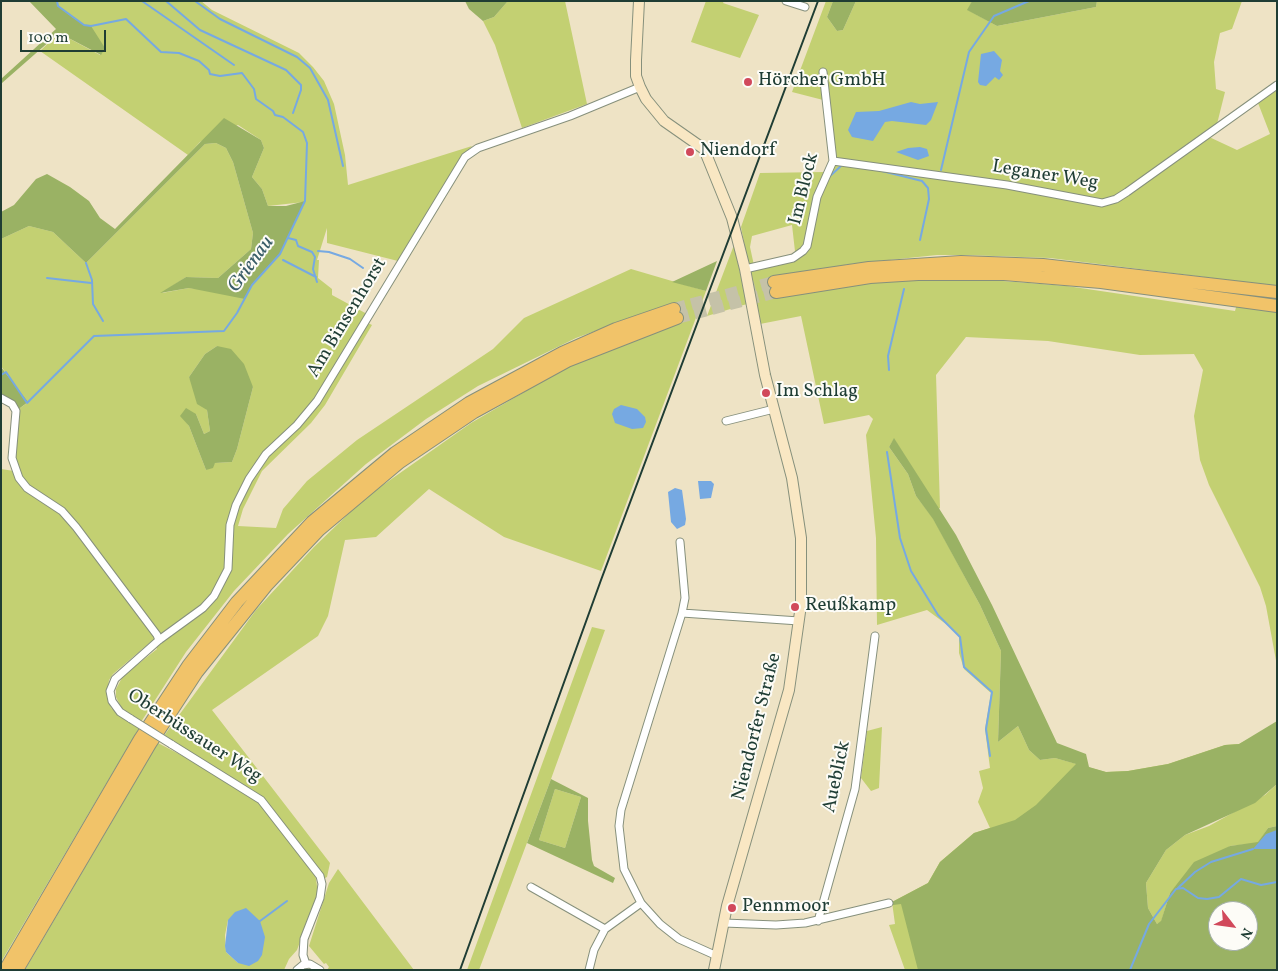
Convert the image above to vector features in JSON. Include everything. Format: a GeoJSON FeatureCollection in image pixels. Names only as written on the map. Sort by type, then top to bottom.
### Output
{"type":"FeatureCollection","features":[{"type":"Feature","properties":{"kind":"highway"},"geometry":{"type":"LineString","coordinates":[[1277,292],[1053,266],[961,262],[869,268],[775,287],[918,274],[996,274],[1101,282],[1277,306]]}},
{"type":"Feature","properties":{"kind":"highway"},"geometry":{"type":"LineString","coordinates":[[5,970],[140,739],[183,673],[237,602],[312,522],[395,453],[469,402],[562,353],[616,329],[675,313],[568,361],[474,412],[437,436],[372,484],[302,547],[245,609],[177,701],[17,970]]}},
{"type":"Feature","properties":{"kind":"main road"},"geometry":{"type":"LineString","coordinates":[[639,1],[636,76],[640,87]]}},
{"type":"Feature","properties":{"kind":"main road","name":"Niendorfer Straße"},"geometry":{"type":"LineString","coordinates":[[640,87],[646,99],[664,121],[704,150],[728,207],[745,269],[765,374],[792,478],[801,538],[803,574],[799,621],[782,716],[724,923],[714,970]]}},
{"type":"Feature","properties":{"kind":"street"},"geometry":{"type":"LineString","coordinates":[[786,1],[804,7]]}},
{"type":"Feature","properties":{"kind":"street","name":"Im Block"},"geometry":{"type":"LineString","coordinates":[[745,269],[793,258],[803,252],[809,239],[818,197],[833,161],[823,72]]}},
{"type":"Feature","properties":{"kind":"street","name":"Leganer Weg"},"geometry":{"type":"LineString","coordinates":[[833,161],[1007,186],[1102,203],[1116,199],[1127,192],[1277,85]]}},
{"type":"Feature","properties":{"kind":"street","name":"Am Binsenhorst"},"geometry":{"type":"LineString","coordinates":[[159,640],[203,608],[214,596],[228,569],[230,525],[236,505],[248,479],[266,454],[297,425],[317,401],[465,157],[478,148],[570,116],[640,87]]}},
{"type":"Feature","properties":{"kind":"street"},"geometry":{"type":"LineString","coordinates":[[1,398],[15,408],[16,417],[12,458],[19,478],[27,488],[62,511],[76,527],[157,634],[159,640]]}},
{"type":"Feature","properties":{"kind":"street"},"geometry":{"type":"LineString","coordinates":[[726,421],[774,409]]}},
{"type":"Feature","properties":{"kind":"street"},"geometry":{"type":"LineString","coordinates":[[680,542],[685,598],[682,614],[621,810],[619,832],[624,870],[641,903],[660,924],[679,939],[717,956]]}},
{"type":"Feature","properties":{"kind":"street"},"geometry":{"type":"LineString","coordinates":[[682,614],[799,621]]}},
{"type":"Feature","properties":{"kind":"street","name":"Aueblick"},"geometry":{"type":"LineString","coordinates":[[818,921],[855,789],[875,636]]}},
{"type":"Feature","properties":{"kind":"street","name":"Oberbüssauer Weg"},"geometry":{"type":"LineString","coordinates":[[159,640],[119,674],[112,684],[110,696],[114,706],[131,719],[261,800],[320,876],[322,884],[320,898],[304,939],[303,954],[306,964]]}},
{"type":"Feature","properties":{"kind":"street"},"geometry":{"type":"LineString","coordinates":[[531,887],[605,930]]}},
{"type":"Feature","properties":{"kind":"street"},"geometry":{"type":"LineString","coordinates":[[589,970],[594,950],[605,930],[641,903]]}},
{"type":"Feature","properties":{"kind":"street"},"geometry":{"type":"LineString","coordinates":[[724,923],[776,925],[818,921],[889,903]]}},
{"type":"Feature","properties":{"kind":"street"},"geometry":{"type":"LineString","coordinates":[[297,970],[306,964],[313,965],[320,970]]}},
{"type":"Feature","properties":{"kind":"green space"},"geometry":{"type":"Polygon","coordinates":[[[29,1],[57,1],[58,6],[71,16],[84,25],[91,26],[105,48],[101,55],[59,33],[2,83],[1,79],[56,29],[29,1]]]}},
{"type":"Feature","properties":{"kind":"green space"},"geometry":{"type":"Polygon","coordinates":[[[57,1],[201,1],[212,10],[299,53],[324,81],[334,104],[345,155],[348,185],[472,146],[459,161],[398,261],[327,243],[327,228],[317,260],[319,260],[318,278],[332,289],[332,295],[367,314],[368,323],[372,325],[325,405],[311,423],[262,471],[243,509],[238,526],[276,528],[283,509],[307,481],[357,440],[493,349],[524,318],[631,269],[706,291],[601,571],[504,537],[429,489],[376,537],[345,540],[328,616],[318,636],[212,710],[330,863],[327,877],[325,878],[268,805],[163,737],[256,610],[314,547],[366,497],[471,423],[569,366],[679,323],[672,303],[576,338],[478,386],[426,419],[366,464],[288,534],[234,591],[186,652],[141,722],[122,709],[116,697],[116,689],[123,676],[157,649],[153,640],[113,674],[109,680],[107,694],[111,708],[139,728],[1,962],[1,469],[14,471],[16,411],[27,403],[1,366],[1,239],[29,226],[53,232],[86,263],[205,144],[216,143],[226,148],[233,162],[253,233],[251,249],[218,278],[186,277],[162,293],[189,288],[210,290],[252,285],[280,254],[304,202],[268,206],[262,189],[252,177],[264,148],[261,140],[238,125],[200,142],[188,155],[40,51],[59,33],[100,55],[105,48],[84,25],[58,6],[57,1]],[[217,346],[205,354],[189,377],[207,410],[210,431],[204,434],[196,414],[184,419],[189,426],[206,470],[215,463],[232,462],[253,387],[217,346]]]}},
{"type":"Feature","properties":{"kind":"green space"},"geometry":{"type":"Polygon","coordinates":[[[465,1],[508,1],[494,17],[483,21],[469,9],[465,1]]]}},
{"type":"Feature","properties":{"kind":"green space"},"geometry":{"type":"Polygon","coordinates":[[[508,1],[565,1],[587,104],[522,128],[495,45],[483,21],[494,17],[508,1]]]}},
{"type":"Feature","properties":{"kind":"green space"},"geometry":{"type":"Polygon","coordinates":[[[706,1],[724,1],[723,3],[759,15],[740,58],[691,42],[706,1]]]}},
{"type":"Feature","properties":{"kind":"green space"},"geometry":{"type":"Polygon","coordinates":[[[826,1],[833,1],[827,17],[837,31],[843,30],[856,1],[972,1],[968,10],[997,26],[1096,7],[1097,1],[1242,1],[1232,29],[1220,33],[1214,62],[1216,89],[1225,92],[1217,124],[1207,136],[1237,150],[1270,134],[1258,103],[1277,90],[1277,286],[1050,258],[965,255],[937,255],[851,264],[772,277],[977,279],[1067,286],[1235,311],[1238,300],[1277,305],[1277,666],[1266,606],[1260,587],[1209,485],[1200,460],[1194,416],[1203,370],[1194,354],[1140,355],[1048,341],[966,337],[936,375],[940,508],[938,509],[894,439],[889,447],[908,474],[916,496],[933,518],[980,605],[1001,651],[998,742],[1018,726],[1029,750],[1040,760],[1055,758],[1106,772],[1128,771],[1168,764],[1225,745],[1239,744],[1260,733],[1128,863],[1156,946],[1208,904],[1208,951],[1258,951],[1258,923],[1277,970],[905,970],[889,925],[895,924],[892,902],[928,883],[940,862],[974,833],[990,828],[978,802],[983,788],[979,771],[990,768],[985,729],[991,693],[964,669],[959,653],[959,637],[950,627],[927,610],[877,625],[876,538],[866,435],[873,419],[869,415],[824,424],[801,316],[760,324],[741,227],[760,173],[824,172],[829,166],[835,151],[827,101],[792,92],[826,1]],[[792,225],[752,236],[750,247],[755,270],[796,260],[792,225]]]}},
{"type":"Feature","properties":{"kind":"green space"},"geometry":{"type":"Polygon","coordinates":[[[833,1],[856,1],[843,30],[837,31],[827,17],[833,1]]]}},
{"type":"Feature","properties":{"kind":"green space"},"geometry":{"type":"Polygon","coordinates":[[[972,1],[1097,1],[1096,7],[997,26],[967,10],[972,1]]]}},
{"type":"Feature","properties":{"kind":"green space"},"geometry":{"type":"Polygon","coordinates":[[[224,118],[261,140],[264,148],[252,177],[262,189],[268,206],[286,206],[305,201],[280,254],[252,285],[245,299],[189,288],[160,293],[186,277],[218,278],[251,249],[253,233],[233,162],[226,148],[216,143],[205,144],[86,263],[53,232],[29,226],[1,239],[1,212],[14,205],[36,179],[47,174],[70,187],[89,201],[100,218],[115,229],[224,118]]]}},
{"type":"Feature","properties":{"kind":"green space"},"geometry":{"type":"Polygon","coordinates":[[[734,245],[747,304],[707,316],[734,245]]]}},
{"type":"Feature","properties":{"kind":"green space"},"geometry":{"type":"Polygon","coordinates":[[[717,261],[706,291],[672,282],[717,261]]]}},
{"type":"Feature","properties":{"kind":"green space"},"geometry":{"type":"Polygon","coordinates":[[[217,346],[231,349],[244,364],[253,387],[232,462],[215,463],[213,468],[206,470],[189,426],[180,416],[186,408],[196,414],[204,434],[210,431],[207,410],[197,404],[189,377],[205,354],[217,346]]]}},
{"type":"Feature","properties":{"kind":"green space"},"geometry":{"type":"Polygon","coordinates":[[[1,367],[28,402],[16,411],[1,398],[1,367]]]}},
{"type":"Feature","properties":{"kind":"green space"},"geometry":{"type":"Polygon","coordinates":[[[894,438],[956,535],[992,605],[1057,743],[1086,754],[1089,767],[1106,772],[1128,771],[1168,764],[1225,745],[1239,744],[1277,721],[1277,784],[1255,803],[1185,835],[1166,850],[1146,883],[1148,908],[1157,924],[1161,921],[1170,893],[1194,862],[1230,846],[1258,842],[1268,828],[1277,826],[1277,970],[918,970],[901,904],[893,905],[892,902],[928,883],[940,862],[974,833],[1015,820],[1036,805],[1076,764],[1055,758],[1040,760],[1029,750],[1018,726],[998,742],[1001,651],[980,605],[933,519],[916,496],[908,474],[889,447],[894,438]]]}},
{"type":"Feature","properties":{"kind":"green space"},"geometry":{"type":"Polygon","coordinates":[[[592,627],[605,630],[551,779],[479,970],[467,970],[592,627]]]}},
{"type":"Feature","properties":{"kind":"green space"},"geometry":{"type":"Polygon","coordinates":[[[882,727],[879,788],[871,791],[861,778],[867,731],[882,727]]]}},
{"type":"Feature","properties":{"kind":"green space"},"geometry":{"type":"Polygon","coordinates":[[[158,743],[198,764],[262,805],[315,872],[318,893],[297,950],[289,959],[284,970],[25,970],[158,743]],[[228,920],[225,935],[226,952],[238,963],[228,920]]]}},
{"type":"Feature","properties":{"kind":"green space"},"geometry":{"type":"Polygon","coordinates":[[[551,779],[588,798],[592,860],[594,866],[615,878],[613,883],[527,843],[551,779]],[[555,789],[539,840],[565,848],[581,797],[555,789]]]}},
{"type":"Feature","properties":{"kind":"green space"},"geometry":{"type":"Polygon","coordinates":[[[1277,784],[1277,826],[1268,828],[1258,843],[1230,846],[1170,893],[1161,922],[1157,924],[1148,908],[1146,883],[1166,850],[1185,835],[1209,826],[1265,795],[1277,784]]]}},
{"type":"Feature","properties":{"kind":"green space"},"geometry":{"type":"Polygon","coordinates":[[[555,789],[581,797],[565,848],[539,840],[555,789]]]}},
{"type":"Feature","properties":{"kind":"green space"},"geometry":{"type":"Polygon","coordinates":[[[338,869],[414,970],[327,970],[329,967],[326,963],[324,964],[309,946],[329,883],[338,869]]]}},
{"type":"Feature","properties":{"kind":"green space"},"geometry":{"type":"Polygon","coordinates":[[[1240,878],[1249,901],[1212,901],[1240,878]]]}},
{"type":"Feature","properties":{"kind":"water"},"geometry":{"type":"Polygon","coordinates":[[[994,51],[1002,60],[1000,71],[1003,75],[999,80],[995,77],[986,86],[980,85],[978,82],[981,54],[994,51]]]}},
{"type":"Feature","properties":{"kind":"water"},"geometry":{"type":"Polygon","coordinates":[[[911,102],[920,104],[938,102],[931,120],[926,125],[892,121],[885,122],[873,141],[852,137],[848,130],[856,112],[879,111],[911,102]]]}},
{"type":"Feature","properties":{"kind":"water"},"geometry":{"type":"Polygon","coordinates":[[[920,147],[927,149],[929,156],[918,160],[896,152],[908,148],[920,147]]]}},
{"type":"Feature","properties":{"kind":"water"},"geometry":{"type":"Polygon","coordinates":[[[621,405],[637,409],[645,417],[646,422],[643,428],[632,429],[615,423],[612,414],[614,409],[621,405]]]}},
{"type":"Feature","properties":{"kind":"water"},"geometry":{"type":"Polygon","coordinates":[[[698,481],[711,481],[714,484],[711,498],[700,499],[698,481]]]}},
{"type":"Feature","properties":{"kind":"water"},"geometry":{"type":"Polygon","coordinates":[[[675,488],[682,490],[686,519],[685,525],[677,529],[671,522],[668,492],[675,488]]]}},
{"type":"Feature","properties":{"kind":"water"},"geometry":{"type":"Polygon","coordinates":[[[1277,830],[1277,849],[1253,849],[1266,834],[1277,830]]]}},
{"type":"Feature","properties":{"kind":"water"},"geometry":{"type":"Polygon","coordinates":[[[246,908],[260,921],[265,937],[262,955],[258,961],[249,966],[238,963],[226,952],[225,946],[228,920],[235,912],[246,908]]]}},
{"type":"Feature","properties":{"kind":"waterway","name":"Grienau"},"geometry":{"type":"LineString","coordinates":[[1,375],[6,372],[27,403],[94,336],[224,331],[237,313],[252,285],[280,254],[305,201],[307,143],[303,132],[283,117],[275,115],[273,111],[256,99],[254,89],[242,73],[220,76],[210,74],[209,70],[199,61],[179,53],[161,52],[126,19],[91,26],[84,25],[58,6],[57,1]]}},
{"type":"Feature","properties":{"kind":"waterway"},"geometry":{"type":"LineString","coordinates":[[142,1],[234,65]]}},
{"type":"Feature","properties":{"kind":"waterway"},"geometry":{"type":"LineString","coordinates":[[166,1],[200,30],[286,70],[301,85],[293,113]]}},
{"type":"Feature","properties":{"kind":"waterway"},"geometry":{"type":"LineString","coordinates":[[195,1],[220,19],[297,57],[310,68],[328,100],[343,166]]}},
{"type":"Feature","properties":{"kind":"waterway"},"geometry":{"type":"LineString","coordinates":[[941,170],[969,52],[994,16],[1029,1]]}},
{"type":"Feature","properties":{"kind":"waterway"},"geometry":{"type":"LineString","coordinates":[[829,177],[842,165]]}},
{"type":"Feature","properties":{"kind":"waterway"},"geometry":{"type":"LineString","coordinates":[[878,170],[922,181],[928,188],[929,199],[920,240]]}},
{"type":"Feature","properties":{"kind":"waterway"},"geometry":{"type":"LineString","coordinates":[[288,238],[296,240],[298,246],[312,252],[315,257],[313,269],[317,282]]}},
{"type":"Feature","properties":{"kind":"waterway"},"geometry":{"type":"LineString","coordinates":[[318,251],[329,252],[350,259],[363,268]]}},
{"type":"Feature","properties":{"kind":"waterway"},"geometry":{"type":"LineString","coordinates":[[283,260],[316,277]]}},
{"type":"Feature","properties":{"kind":"waterway"},"geometry":{"type":"LineString","coordinates":[[86,263],[92,280],[93,304],[103,321]]}},
{"type":"Feature","properties":{"kind":"waterway"},"geometry":{"type":"LineString","coordinates":[[47,278],[91,283]]}},
{"type":"Feature","properties":{"kind":"waterway"},"geometry":{"type":"LineString","coordinates":[[889,370],[888,356],[904,289]]}},
{"type":"Feature","properties":{"kind":"waterway"},"geometry":{"type":"LineString","coordinates":[[887,452],[900,538],[911,571],[938,615],[960,637],[964,667],[992,692],[986,729],[990,756]]}},
{"type":"Feature","properties":{"kind":"waterway"},"geometry":{"type":"LineString","coordinates":[[1178,888],[1195,872],[1211,862],[1253,849]]}},
{"type":"Feature","properties":{"kind":"waterway"},"geometry":{"type":"LineString","coordinates":[[1130,970],[1149,924],[1176,889],[1183,888],[1198,898],[1207,899],[1219,897],[1241,879],[1261,885],[1277,882]]}},
{"type":"Feature","properties":{"kind":"waterway"},"geometry":{"type":"LineString","coordinates":[[260,921],[287,901]]}},
{"type":"Feature","properties":{"kind":"tunnel"},"geometry":{"type":"LineString","coordinates":[[674,309],[774,282]]}},
{"type":"Feature","properties":{"kind":"tunnel"},"geometry":{"type":"LineString","coordinates":[[677,318],[776,292]]}},
{"type":"Feature","properties":{"kind":"railway"},"geometry":{"type":"LineString","coordinates":[[460,970],[601,580],[818,1]]}},
{"type":"Feature","properties":{"kind":"place","name":"Hörcher GmbH"},"geometry":{"type":"Point","coordinates":[748,82]}},
{"type":"Feature","properties":{"kind":"place","name":"Niendorf"},"geometry":{"type":"Point","coordinates":[690,152]}},
{"type":"Feature","properties":{"kind":"place","name":"Im Schlag"},"geometry":{"type":"Point","coordinates":[766,393]}},
{"type":"Feature","properties":{"kind":"place","name":"Reußkamp"},"geometry":{"type":"Point","coordinates":[795,607]}},
{"type":"Feature","properties":{"kind":"place","name":"Pennmoor"},"geometry":{"type":"Point","coordinates":[732,908]}}]}
